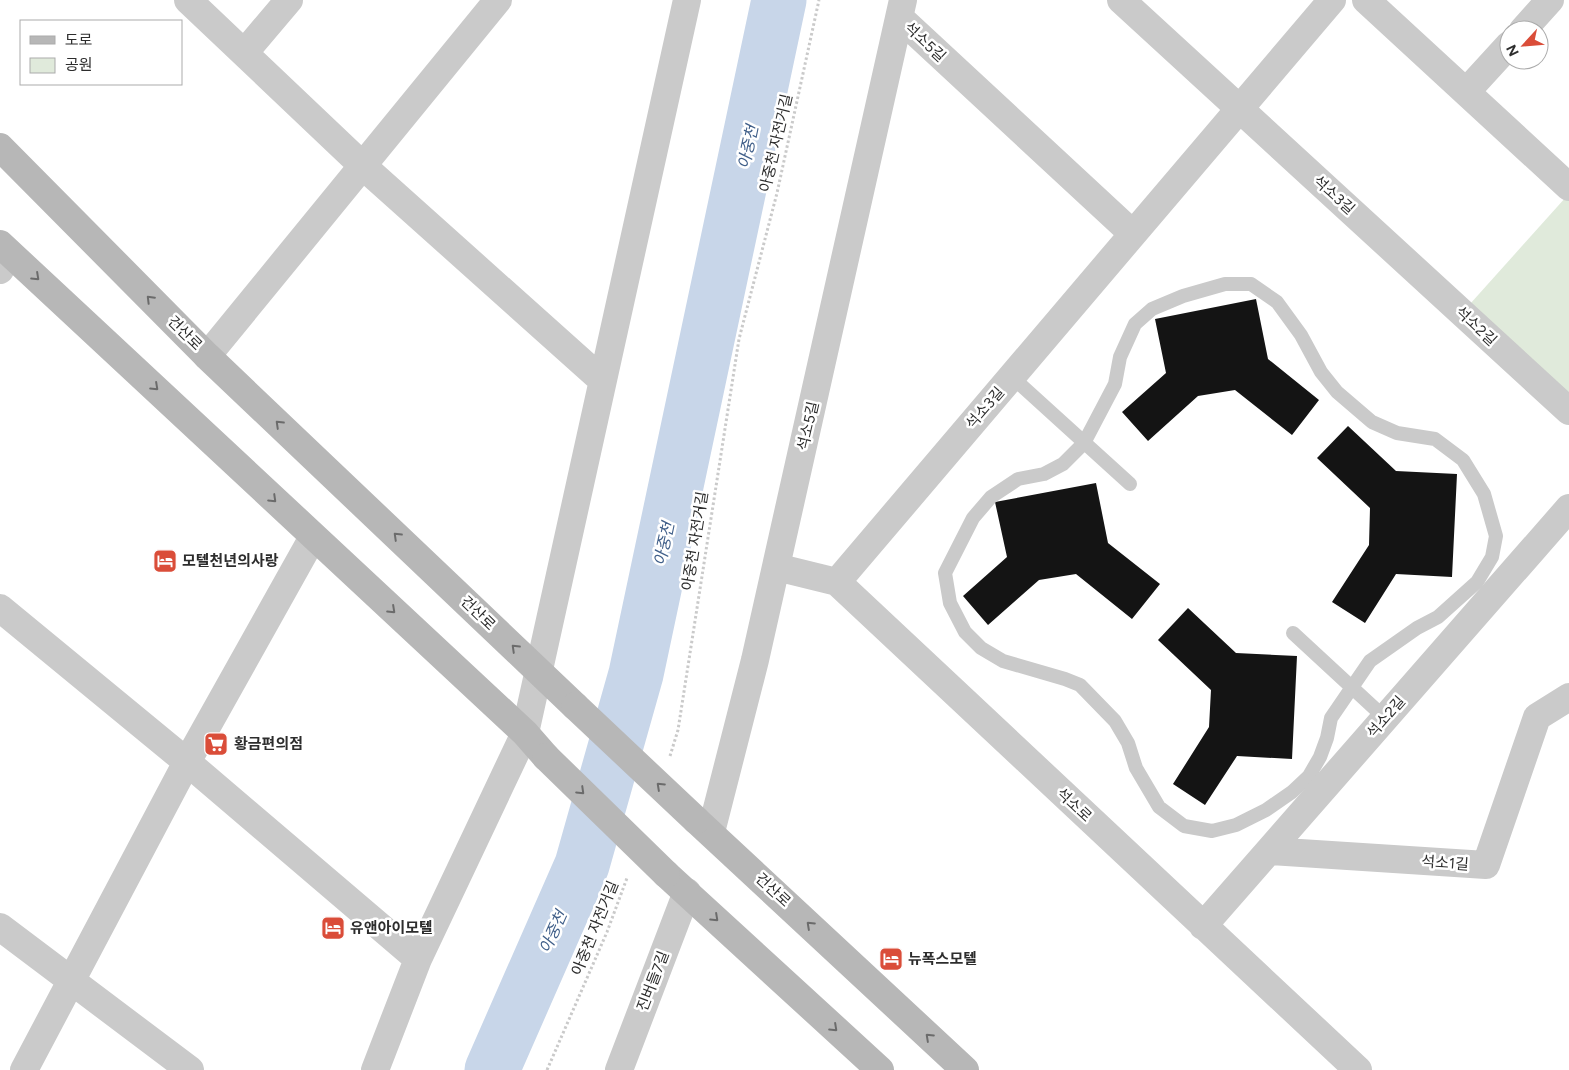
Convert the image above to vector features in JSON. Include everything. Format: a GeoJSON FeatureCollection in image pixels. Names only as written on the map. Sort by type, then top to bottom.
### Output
{"type":"FeatureCollection","features":[{"type":"Feature","properties":{"kind":"street"},"geometry":{"type":"LineString","coordinates":[[188,0],[245,52],[364,167],[602,380]]}},
{"type":"Feature","properties":{"kind":"street"},"geometry":{"type":"LineString","coordinates":[[245,52],[289,0]]}},
{"type":"Feature","properties":{"kind":"street"},"geometry":{"type":"LineString","coordinates":[[207,356],[364,167],[498,0]]}},
{"type":"Feature","properties":{"kind":"street"},"geometry":{"type":"LineString","coordinates":[[375,1070],[418,960],[525,733],[687,0]]}},
{"type":"Feature","properties":{"kind":"street","name":"석소3길"},"geometry":{"type":"LineString","coordinates":[[1121,0],[1428,281]]}},
{"type":"Feature","properties":{"kind":"street","name":"석소3길"},"geometry":{"type":"LineString","coordinates":[[837,582],[1332,0]]}},
{"type":"Feature","properties":{"kind":"street"},"geometry":{"type":"LineString","coordinates":[[1366,0],[1569,187]]}},
{"type":"Feature","properties":{"kind":"street"},"geometry":{"type":"LineString","coordinates":[[1532,20],[1550,0]]}},
{"type":"Feature","properties":{"kind":"street","name":"석소5길"},"geometry":{"type":"LineString","coordinates":[[901,9],[1016,126],[1133,234]]}},
{"type":"Feature","properties":{"kind":"street","name":"석소5길"},"geometry":{"type":"LineString","coordinates":[[703,826],[755,660],[901,9]]}},
{"type":"Feature","properties":{"kind":"street"},"geometry":{"type":"LineString","coordinates":[[1466,92],[1499,56]]}},
{"type":"Feature","properties":{"kind":"street","name":"건산로"},"geometry":{"type":"LineString","coordinates":[[0,147],[207,356],[575,706],[964,1070]]}},
{"type":"Feature","properties":{"kind":"street"},"geometry":{"type":"LineString","coordinates":[[3,256],[181,410],[312,537],[525,733],[666,874],[880,1070]]}},
{"type":"Feature","properties":{"kind":"street","name":"석소2길"},"geometry":{"type":"LineString","coordinates":[[1428,281],[1569,411]]}},
{"type":"Feature","properties":{"kind":"street","name":"석소2길"},"geometry":{"type":"LineString","coordinates":[[1203,926],[1569,508]]}},
{"type":"Feature","properties":{"kind":"street"},"geometry":{"type":"LineString","coordinates":[[24,1070],[187,762],[312,537]]}},
{"type":"Feature","properties":{"kind":"street","name":"석소로"},"geometry":{"type":"LineString","coordinates":[[776,567],[837,582],[1358,1070]]}},
{"type":"Feature","properties":{"kind":"street"},"geometry":{"type":"LineString","coordinates":[[0,608],[187,762],[418,960]]}},
{"type":"Feature","properties":{"kind":"street","name":"석소1길"},"geometry":{"type":"LineString","coordinates":[[1269,851],[1486,865],[1537,717],[1569,697]]}},
{"type":"Feature","properties":{"kind":"street","name":"진버들7길"},"geometry":{"type":"LineString","coordinates":[[619,1070],[687,892]]}},
{"type":"Feature","properties":{"kind":"street"},"geometry":{"type":"LineString","coordinates":[[0,927],[190,1070]]}},
{"type":"Feature","properties":{"kind":"lane"},"geometry":{"type":"LineString","coordinates":[[1225,284],[1251,284],[1277,302],[1301,335],[1321,372],[1337,392],[1372,422],[1397,433],[1436,439],[1463,460],[1484,494],[1496,536],[1492,557],[1477,582],[1438,616],[1417,628],[1370,662],[1350,686],[1331,718],[1327,738],[1320,757],[1309,776],[1292,792],[1266,810],[1236,825],[1212,831],[1184,826],[1159,807],[1136,768],[1128,743],[1115,721],[1080,685],[1066,679],[1003,661],[981,648],[965,632],[950,603],[945,574],[973,518],[991,497],[1018,479],[1044,474],[1063,464],[1084,443],[1115,384],[1120,357],[1135,324],[1152,309],[1183,296],[1225,284]]}},
{"type":"Feature","properties":{"kind":"lane"},"geometry":{"type":"LineString","coordinates":[[1012,377],[1130,484]]}},
{"type":"Feature","properties":{"kind":"lane"},"geometry":{"type":"LineString","coordinates":[[1293,634],[1385,718]]}},
{"type":"Feature","properties":{"kind":"path","name":"아중천 자전거길"},"geometry":{"type":"LineString","coordinates":[[669,758],[678,730],[738,339],[777,193],[820,0]]}},
{"type":"Feature","properties":{"kind":"path","name":"아중천 자전거길"},"geometry":{"type":"LineString","coordinates":[[548,1070],[607,932],[630,868]]}},
{"type":"Feature","properties":{"kind":"green space"},"geometry":{"type":"Polygon","coordinates":[[[1566,197],[1569,200],[1569,399],[1470,304],[1566,197]]]}},
{"type":"Feature","properties":{"kind":"building"},"geometry":{"type":"Polygon","coordinates":[[[1256,299],[1268,359],[1319,400],[1292,435],[1235,390],[1198,396],[1148,441],[1122,412],[1166,373],[1155,319],[1256,299]]]}},
{"type":"Feature","properties":{"kind":"building"},"geometry":{"type":"Polygon","coordinates":[[[1348,426],[1396,471],[1457,474],[1452,577],[1396,574],[1365,623],[1332,602],[1369,545],[1370,508],[1317,458],[1348,426]]]}},
{"type":"Feature","properties":{"kind":"building"},"geometry":{"type":"Polygon","coordinates":[[[1096,483],[1108,543],[1160,584],[1132,619],[1076,574],[1039,580],[988,625],[963,596],[1007,557],[995,502],[1096,483]]]}},
{"type":"Feature","properties":{"kind":"building"},"geometry":{"type":"Polygon","coordinates":[[[1188,608],[1236,653],[1297,656],[1292,759],[1237,756],[1205,805],[1173,784],[1209,727],[1211,690],[1158,640],[1188,608]]]}},
{"type":"Feature","properties":{"kind":"waterway","name":"아중천"},"geometry":{"type":"LineString","coordinates":[[492,1070],[582,865],[636,674],[779,0]]}},
{"type":"Feature","properties":{"kind":"place","name":"모텔천년의사랑"},"geometry":{"type":"Point","coordinates":[165,561]}},
{"type":"Feature","properties":{"kind":"place","name":"황금편의점"},"geometry":{"type":"Point","coordinates":[216,744]}},
{"type":"Feature","properties":{"kind":"place","name":"유앤아이모텔"},"geometry":{"type":"Point","coordinates":[333,928]}},
{"type":"Feature","properties":{"kind":"place","name":"뉴폭스모텔"},"geometry":{"type":"Point","coordinates":[891,959]}}]}
